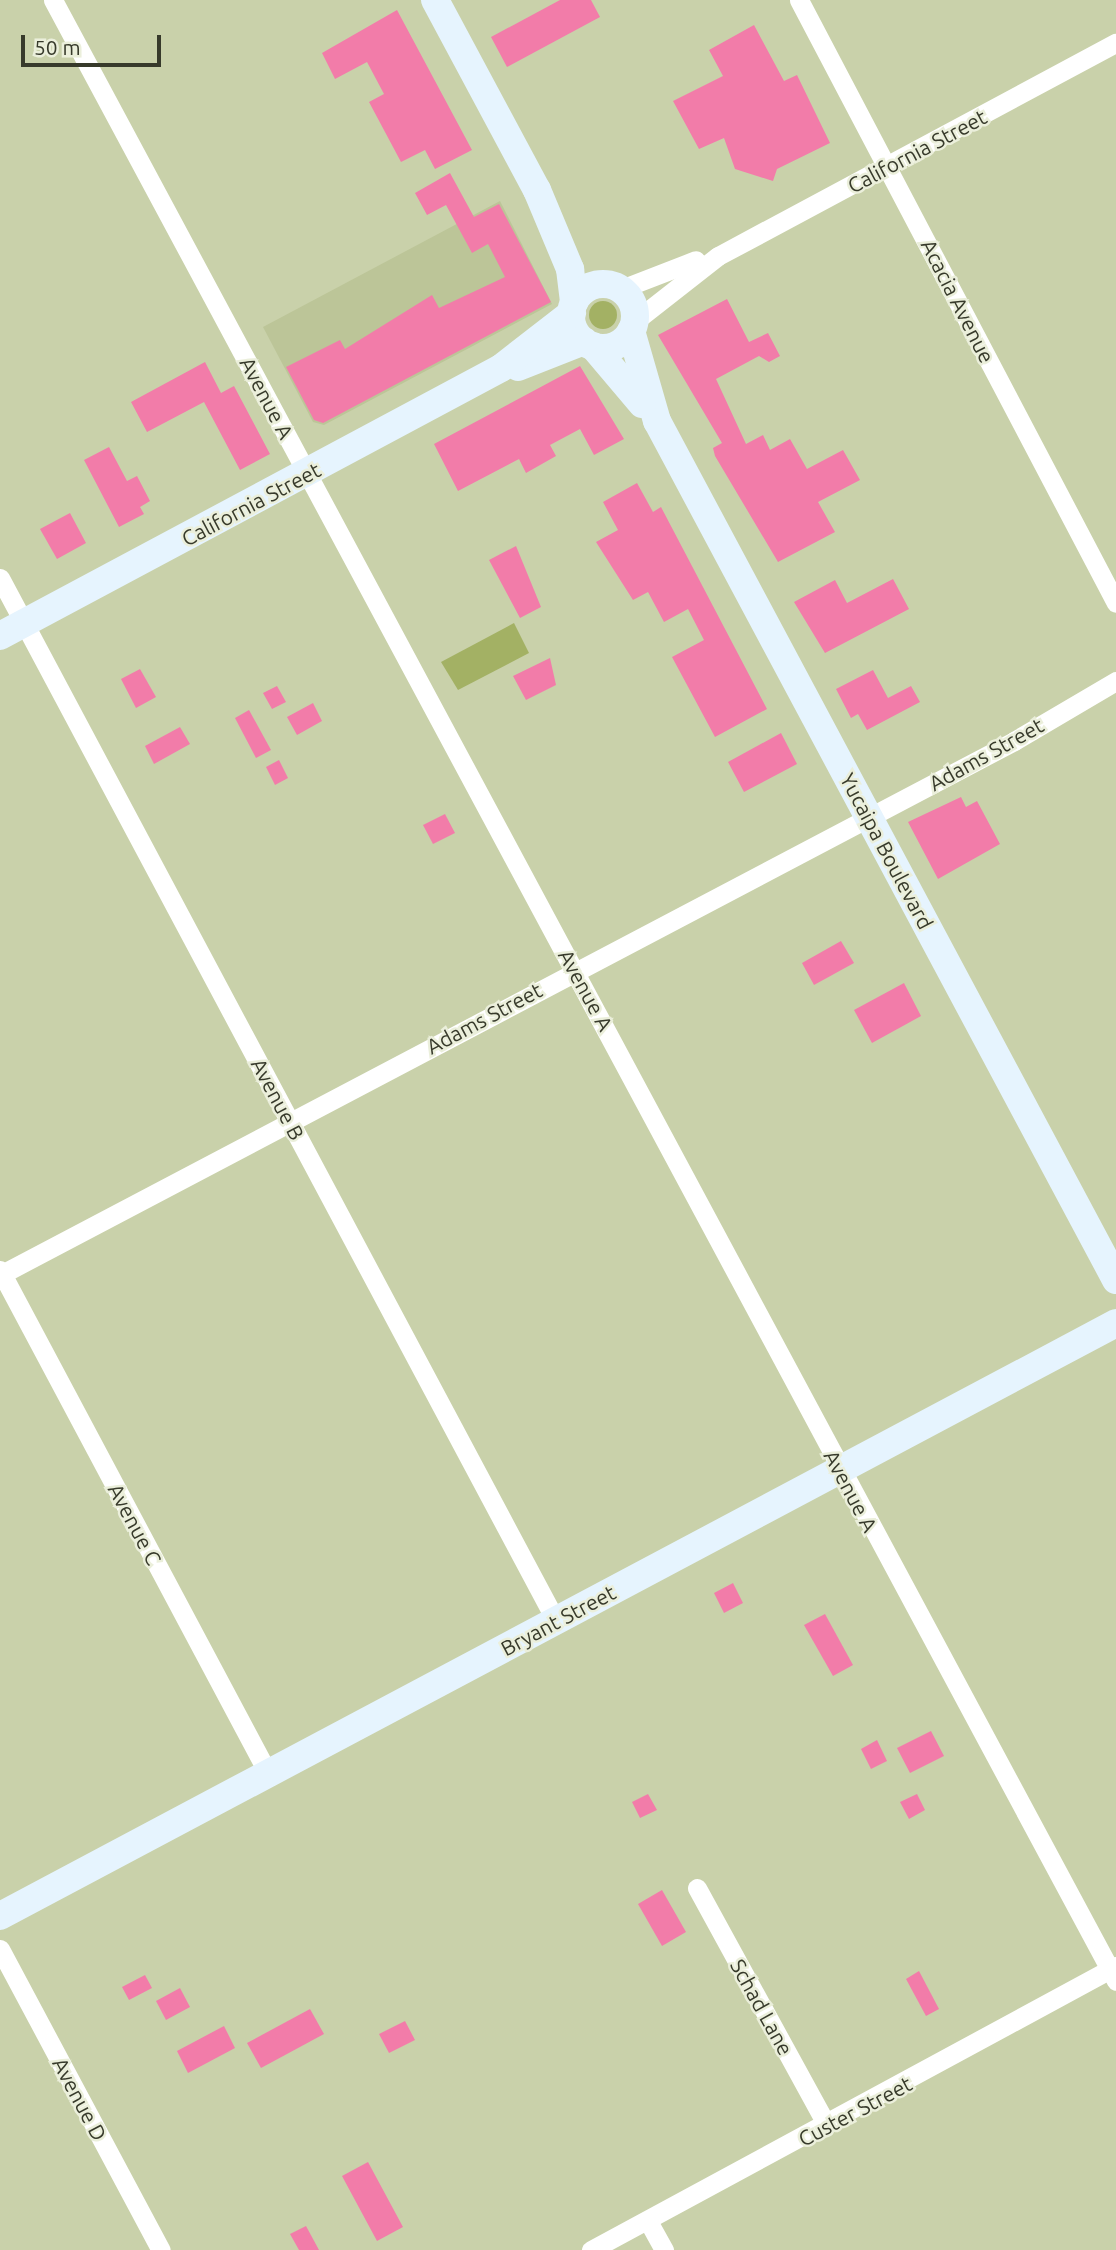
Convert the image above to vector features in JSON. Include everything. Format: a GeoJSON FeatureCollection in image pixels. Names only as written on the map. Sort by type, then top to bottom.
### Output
{"type":"FeatureCollection","features":[{"type":"Feature","properties":{"kind":"street","name":"Avenue A"},"geometry":{"type":"LineString","coordinates":[[53,0],[840,1471],[1114,1972]]}},
{"type":"Feature","properties":{"kind":"street"},"geometry":{"type":"LineString","coordinates":[[435,0],[537,190],[570,269],[573,308],[589,343],[615,345],[633,326],[633,303],[595,268],[537,190]]}},
{"type":"Feature","properties":{"kind":"street","name":"Acacia Avenue"},"geometry":{"type":"LineString","coordinates":[[799,0],[1116,603]]}},
{"type":"Feature","properties":{"kind":"street","name":"California Street"},"geometry":{"type":"LineString","coordinates":[[618,287],[718,256],[1116,43]]}},
{"type":"Feature","properties":{"kind":"street","name":"California Street"},"geometry":{"type":"LineString","coordinates":[[633,326],[718,256]]}},
{"type":"Feature","properties":{"kind":"street"},"geometry":{"type":"LineString","coordinates":[[573,308],[587,288],[618,287]]}},
{"type":"Feature","properties":{"kind":"street","name":"California Street"},"geometry":{"type":"LineString","coordinates":[[0,636],[501,368],[573,308]]}},
{"type":"Feature","properties":{"kind":"street","name":"Yucaipa Boulevard"},"geometry":{"type":"LineString","coordinates":[[633,326],[657,421]]}},
{"type":"Feature","properties":{"kind":"street","name":"California Street"},"geometry":{"type":"LineString","coordinates":[[501,368],[519,367],[589,343]]}},
{"type":"Feature","properties":{"kind":"street","name":"Yucaipa Boulevard"},"geometry":{"type":"LineString","coordinates":[[589,343],[657,421],[1116,1280]]}},
{"type":"Feature","properties":{"kind":"street","name":"Avenue B"},"geometry":{"type":"LineString","coordinates":[[0,578],[556,1621]]}},
{"type":"Feature","properties":{"kind":"street","name":"Adams Street"},"geometry":{"type":"LineString","coordinates":[[1,1273],[289,1119],[870,817],[1116,681]]}},
{"type":"Feature","properties":{"kind":"street","name":"Avenue C"},"geometry":{"type":"LineString","coordinates":[[1,1273],[270,1777]]}},
{"type":"Feature","properties":{"kind":"street","name":"Bryant Street"},"geometry":{"type":"LineString","coordinates":[[0,1916],[270,1777],[556,1621],[1116,1323]]}},
{"type":"Feature","properties":{"kind":"street","name":"Schad Lane"},"geometry":{"type":"LineString","coordinates":[[697,1888],[827,2125]]}},
{"type":"Feature","properties":{"kind":"street","name":"Avenue D"},"geometry":{"type":"LineString","coordinates":[[0,1949],[161,2250]]}},
{"type":"Feature","properties":{"kind":"street","name":"Custer Street"},"geometry":{"type":"LineString","coordinates":[[591,2250],[1114,1972]]}},
{"type":"Feature","properties":{"kind":"street"},"geometry":{"type":"LineString","coordinates":[[648,2221],[664,2250]]}},
{"type":"Feature","properties":{"kind":"shaded area"},"geometry":{"type":"Polygon","coordinates":[[[500,201],[552,304],[324,425],[313,422],[263,327],[500,201]]]}},
{"type":"Feature","properties":{"kind":"green space"},"geometry":{"type":"Polygon","coordinates":[[[603,301],[613,305],[617,315],[613,325],[603,329],[593,325],[589,315],[593,305],[603,301]]]}},
{"type":"Feature","properties":{"kind":"green space"},"geometry":{"type":"Polygon","coordinates":[[[514,623],[529,653],[458,690],[441,662],[514,623]]]}},
{"type":"Feature","properties":{"kind":"building"},"geometry":{"type":"Polygon","coordinates":[[[560,0],[591,0],[600,17],[507,67],[491,37],[560,0]]]}},
{"type":"Feature","properties":{"kind":"building"},"geometry":{"type":"Polygon","coordinates":[[[397,10],[472,150],[435,169],[425,150],[401,162],[369,102],[384,94],[367,62],[335,79],[322,53],[397,10]]]}},
{"type":"Feature","properties":{"kind":"building"},"geometry":{"type":"Polygon","coordinates":[[[754,25],[784,81],[797,75],[830,143],[777,169],[773,181],[735,169],[724,138],[699,149],[673,101],[723,76],[709,50],[754,25]]]}},
{"type":"Feature","properties":{"kind":"building"},"geometry":{"type":"Polygon","coordinates":[[[450,173],[474,217],[499,204],[551,302],[323,423],[314,420],[286,367],[340,340],[345,349],[432,295],[439,308],[505,277],[488,244],[472,253],[446,205],[427,215],[415,193],[450,173]]]}},
{"type":"Feature","properties":{"kind":"building"},"geometry":{"type":"Polygon","coordinates":[[[727,299],[749,342],[768,333],[780,356],[769,362],[759,356],[716,379],[746,444],[763,435],[770,450],[790,439],[807,469],[843,450],[860,480],[818,502],[835,532],[778,562],[715,456],[713,448],[722,443],[658,335],[727,299]]]}},
{"type":"Feature","properties":{"kind":"building"},"geometry":{"type":"Polygon","coordinates":[[[205,362],[221,393],[234,386],[270,454],[240,470],[204,402],[147,432],[131,402],[205,362]]]}},
{"type":"Feature","properties":{"kind":"building"},"geometry":{"type":"Polygon","coordinates":[[[580,366],[624,439],[594,455],[580,429],[550,445],[556,456],[526,473],[519,459],[458,491],[434,444],[580,366]]]}},
{"type":"Feature","properties":{"kind":"building"},"geometry":{"type":"Polygon","coordinates":[[[109,447],[127,481],[137,476],[150,501],[140,507],[144,514],[119,527],[84,460],[109,447]]]}},
{"type":"Feature","properties":{"kind":"building"},"geometry":{"type":"Polygon","coordinates":[[[637,483],[653,512],[661,507],[767,709],[715,737],[672,657],[704,640],[688,609],[664,622],[648,592],[633,600],[596,542],[618,530],[603,502],[637,483]]]}},
{"type":"Feature","properties":{"kind":"building"},"geometry":{"type":"Polygon","coordinates":[[[70,513],[86,543],[57,559],[40,529],[70,513]]]}},
{"type":"Feature","properties":{"kind":"building"},"geometry":{"type":"Polygon","coordinates":[[[516,546],[541,607],[520,618],[489,560],[516,546]]]}},
{"type":"Feature","properties":{"kind":"building"},"geometry":{"type":"Polygon","coordinates":[[[893,579],[909,609],[825,653],[794,602],[835,580],[847,603],[893,579]]]}},
{"type":"Feature","properties":{"kind":"building"},"geometry":{"type":"Polygon","coordinates":[[[550,658],[556,685],[526,700],[513,676],[550,658]]]}},
{"type":"Feature","properties":{"kind":"building"},"geometry":{"type":"Polygon","coordinates":[[[140,669],[156,697],[136,708],[121,679],[140,669]]]}},
{"type":"Feature","properties":{"kind":"building"},"geometry":{"type":"Polygon","coordinates":[[[873,670],[888,698],[911,686],[920,702],[867,730],[858,714],[851,718],[836,689],[873,670]]]}},
{"type":"Feature","properties":{"kind":"building"},"geometry":{"type":"Polygon","coordinates":[[[277,686],[286,702],[272,709],[263,693],[277,686]]]}},
{"type":"Feature","properties":{"kind":"building"},"geometry":{"type":"Polygon","coordinates":[[[313,703],[322,721],[297,735],[287,717],[313,703]]]}},
{"type":"Feature","properties":{"kind":"building"},"geometry":{"type":"Polygon","coordinates":[[[249,710],[271,750],[256,758],[235,718],[249,710]]]}},
{"type":"Feature","properties":{"kind":"building"},"geometry":{"type":"Polygon","coordinates":[[[180,727],[190,744],[154,764],[145,746],[180,727]]]}},
{"type":"Feature","properties":{"kind":"building"},"geometry":{"type":"Polygon","coordinates":[[[781,733],[797,764],[744,792],[728,762],[781,733]]]}},
{"type":"Feature","properties":{"kind":"building"},"geometry":{"type":"Polygon","coordinates":[[[279,760],[288,778],[275,785],[266,767],[279,760]]]}},
{"type":"Feature","properties":{"kind":"building"},"geometry":{"type":"Polygon","coordinates":[[[961,797],[966,807],[977,801],[1000,844],[938,879],[908,822],[961,797]]]}},
{"type":"Feature","properties":{"kind":"building"},"geometry":{"type":"Polygon","coordinates":[[[445,814],[455,833],[433,844],[423,825],[445,814]]]}},
{"type":"Feature","properties":{"kind":"building"},"geometry":{"type":"Polygon","coordinates":[[[841,941],[854,963],[814,985],[802,963],[841,941]]]}},
{"type":"Feature","properties":{"kind":"building"},"geometry":{"type":"Polygon","coordinates":[[[904,983],[921,1016],[872,1043],[854,1010],[904,983]]]}},
{"type":"Feature","properties":{"kind":"building"},"geometry":{"type":"Polygon","coordinates":[[[733,1583],[743,1603],[724,1613],[714,1593],[733,1583]]]}},
{"type":"Feature","properties":{"kind":"building"},"geometry":{"type":"Polygon","coordinates":[[[825,1614],[853,1665],[833,1676],[804,1625],[825,1614]]]}},
{"type":"Feature","properties":{"kind":"building"},"geometry":{"type":"Polygon","coordinates":[[[931,1731],[944,1756],[910,1773],[897,1748],[931,1731]]]}},
{"type":"Feature","properties":{"kind":"building"},"geometry":{"type":"Polygon","coordinates":[[[877,1740],[887,1761],[871,1769],[861,1749],[877,1740]]]}},
{"type":"Feature","properties":{"kind":"building"},"geometry":{"type":"Polygon","coordinates":[[[648,1794],[657,1810],[640,1818],[632,1802],[648,1794]]]}},
{"type":"Feature","properties":{"kind":"building"},"geometry":{"type":"Polygon","coordinates":[[[917,1794],[925,1810],[909,1819],[900,1802],[917,1794]]]}},
{"type":"Feature","properties":{"kind":"building"},"geometry":{"type":"Polygon","coordinates":[[[662,1890],[686,1932],[662,1946],[638,1904],[662,1890]]]}},
{"type":"Feature","properties":{"kind":"building"},"geometry":{"type":"Polygon","coordinates":[[[919,1971],[939,2009],[926,2016],[906,1979],[919,1971]]]}},
{"type":"Feature","properties":{"kind":"building"},"geometry":{"type":"Polygon","coordinates":[[[145,1975],[152,1988],[129,2000],[122,1987],[145,1975]]]}},
{"type":"Feature","properties":{"kind":"building"},"geometry":{"type":"Polygon","coordinates":[[[180,1988],[190,2007],[166,2020],[156,2001],[180,1988]]]}},
{"type":"Feature","properties":{"kind":"building"},"geometry":{"type":"Polygon","coordinates":[[[310,2009],[324,2034],[261,2068],[247,2043],[310,2009]]]}},
{"type":"Feature","properties":{"kind":"building"},"geometry":{"type":"Polygon","coordinates":[[[405,2021],[415,2040],[389,2053],[379,2034],[405,2021]]]}},
{"type":"Feature","properties":{"kind":"building"},"geometry":{"type":"Polygon","coordinates":[[[224,2026],[235,2048],[188,2073],[177,2051],[224,2026]]]}},
{"type":"Feature","properties":{"kind":"building"},"geometry":{"type":"Polygon","coordinates":[[[368,2162],[403,2227],[377,2241],[342,2176],[368,2162]]]}},
{"type":"Feature","properties":{"kind":"building"},"geometry":{"type":"Polygon","coordinates":[[[306,2226],[319,2250],[299,2250],[290,2234],[306,2226]]]}}]}
